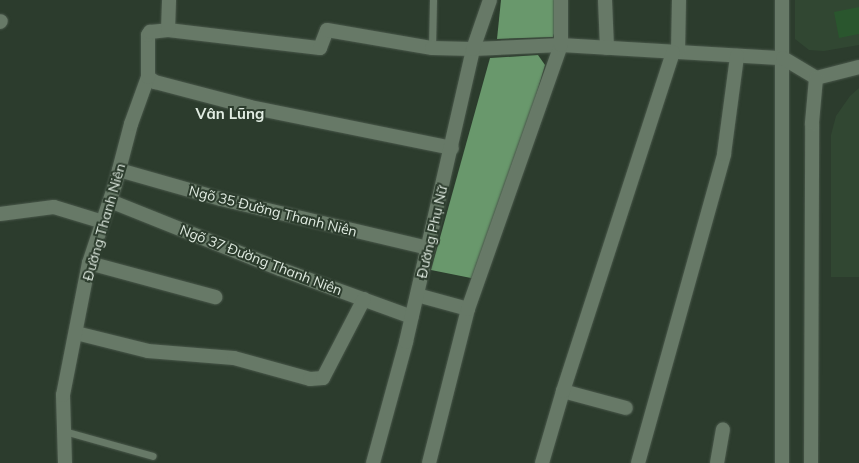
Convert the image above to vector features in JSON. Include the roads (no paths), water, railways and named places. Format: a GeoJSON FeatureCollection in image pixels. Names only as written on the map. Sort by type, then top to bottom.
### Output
{"type":"FeatureCollection","features":[{"type":"Feature","properties":{"kind":"street"},"geometry":{"type":"LineString","coordinates":[[169,0],[168,30],[320,48],[327,30],[432,48],[473,49],[561,45],[783,58],[816,78],[859,67]]}},
{"type":"Feature","properties":{"kind":"street","name":"Đường Phụ Nữ"},"geometry":{"type":"LineString","coordinates":[[373,463],[412,317],[473,49],[490,0]]}},
{"type":"Feature","properties":{"kind":"street"},"geometry":{"type":"LineString","coordinates":[[428,463],[468,309],[561,45],[561,0]]}},
{"type":"Feature","properties":{"kind":"street"},"geometry":{"type":"LineString","coordinates":[[605,0],[607,48]]}},
{"type":"Feature","properties":{"kind":"street"},"geometry":{"type":"LineString","coordinates":[[542,463],[563,391],[675,52],[679,0]]}},
{"type":"Feature","properties":{"kind":"street"},"geometry":{"type":"LineString","coordinates":[[782,0],[782,463]]}},
{"type":"Feature","properties":{"kind":"street","name":"Đường Thanh Niên"},"geometry":{"type":"LineString","coordinates":[[65,463],[63,395],[90,263],[110,201],[131,124],[148,77],[148,35],[150,32],[168,30]]}},
{"type":"Feature","properties":{"kind":"street"},"geometry":{"type":"LineString","coordinates":[[638,463],[724,154],[737,56]]}},
{"type":"Feature","properties":{"kind":"street"},"geometry":{"type":"LineString","coordinates":[[148,77],[155,82],[250,108],[452,148]]}},
{"type":"Feature","properties":{"kind":"street"},"geometry":{"type":"LineString","coordinates":[[811,463],[812,123],[816,78]]}},
{"type":"Feature","properties":{"kind":"street","name":"Ngõ 35 Đường Thanh Niên"},"geometry":{"type":"LineString","coordinates":[[119,170],[248,206],[428,248]]}},
{"type":"Feature","properties":{"kind":"street","name":"Ngõ 37 Đường Thanh Niên"},"geometry":{"type":"LineString","coordinates":[[110,201],[280,269],[412,317]]}},
{"type":"Feature","properties":{"kind":"street"},"geometry":{"type":"LineString","coordinates":[[0,214],[54,207],[103,222]]}},
{"type":"Feature","properties":{"kind":"street"},"geometry":{"type":"LineString","coordinates":[[90,263],[216,297]]}},
{"type":"Feature","properties":{"kind":"street"},"geometry":{"type":"LineString","coordinates":[[417,295],[468,309]]}},
{"type":"Feature","properties":{"kind":"street"},"geometry":{"type":"LineString","coordinates":[[76,333],[148,351],[234,358],[310,380],[323,378],[364,299]]}},
{"type":"Feature","properties":{"kind":"street"},"geometry":{"type":"LineString","coordinates":[[563,391],[626,408]]}},
{"type":"Feature","properties":{"kind":"street"},"geometry":{"type":"LineString","coordinates":[[717,463],[723,430]]}},
{"type":"Feature","properties":{"kind":"lane"},"geometry":{"type":"LineString","coordinates":[[432,48],[433,0]]}},
{"type":"Feature","properties":{"kind":"lane"},"geometry":{"type":"LineString","coordinates":[[64,431],[153,456]]}},
{"type":"Feature","properties":{"kind":"district","name":"Vân Lũng"},"geometry":{"type":"Point","coordinates":[230,114]}}]}
